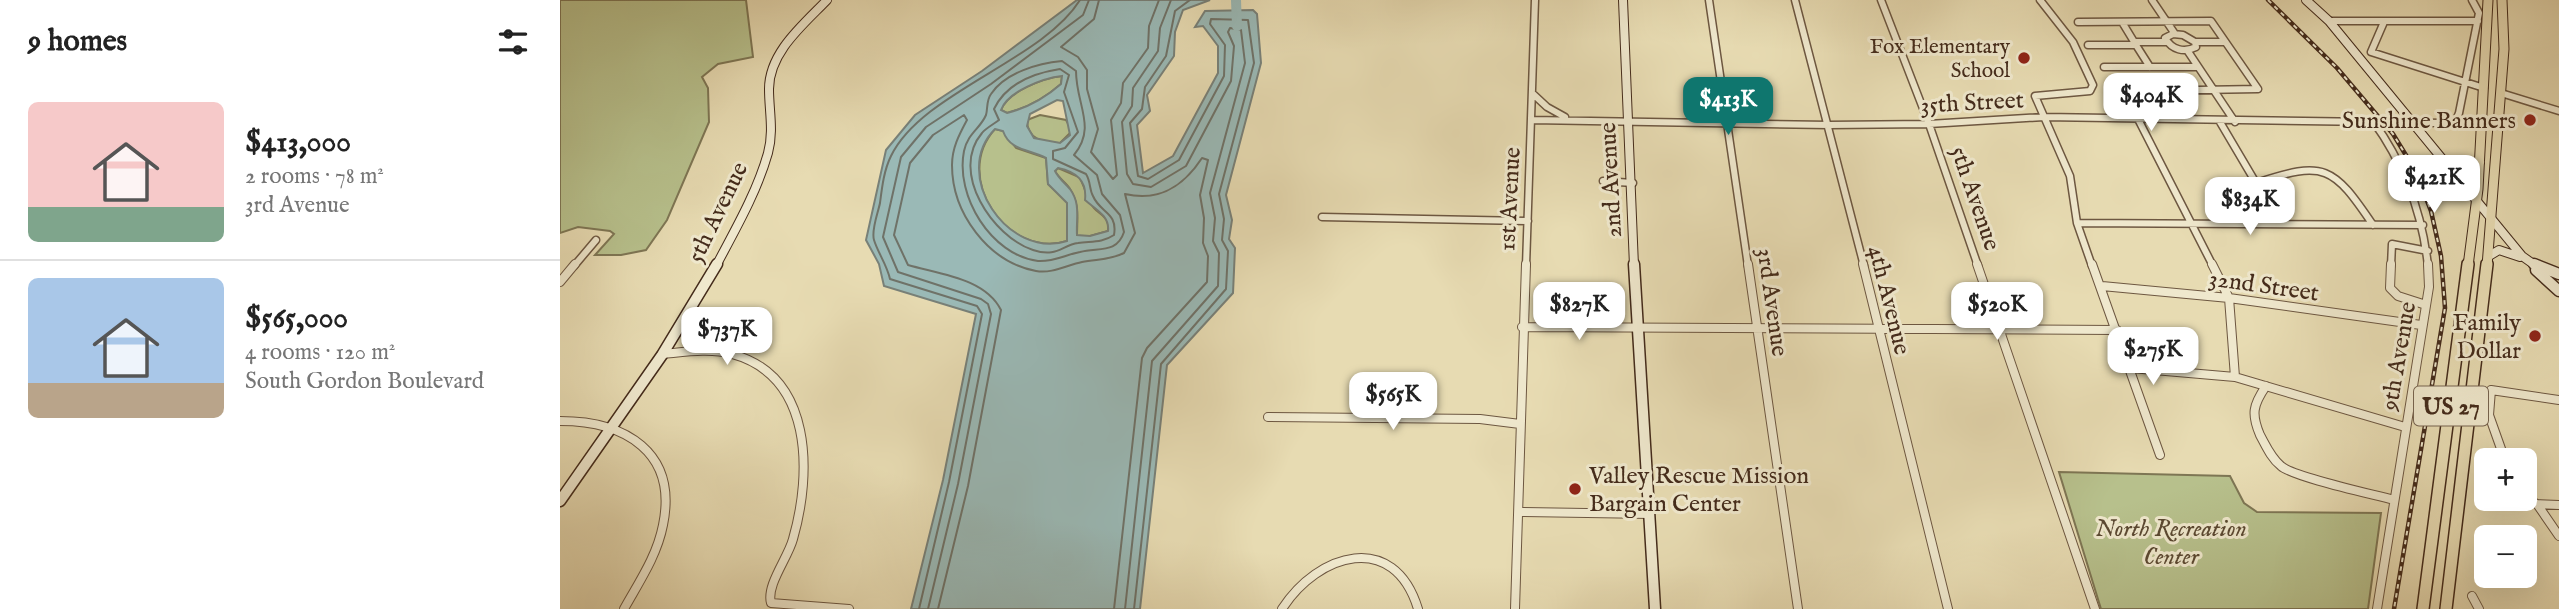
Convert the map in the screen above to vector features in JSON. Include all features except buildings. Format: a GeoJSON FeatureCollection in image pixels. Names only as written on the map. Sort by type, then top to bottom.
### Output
{"type":"FeatureCollection","features":[{"type":"Feature","properties":{"kind":"main road","name":"5th Avenue"},"geometry":{"type":"LineString","coordinates":[[560,501],[661,354],[716,264],[760,175],[772,125],[769,83],[776,61],[827,0]]}},
{"type":"Feature","properties":{"kind":"main road","name":"2nd Avenue"},"geometry":{"type":"LineString","coordinates":[[1623,0],[1633,183],[1637,328],[1655,609]]}},
{"type":"Feature","properties":{"kind":"main road"},"geometry":{"type":"LineString","coordinates":[[2305,0],[2329,21],[2414,123],[2474,202],[2527,261],[2559,291]]}},
{"type":"Feature","properties":{"kind":"main road","name":"US 27"},"geometry":{"type":"LineString","coordinates":[[2423,609],[2480,162],[2488,0]]}},
{"type":"Feature","properties":{"kind":"main road","name":"US 27"},"geometry":{"type":"LineString","coordinates":[[2446,609],[2489,256],[2501,93],[2502,0]]}},
{"type":"Feature","properties":{"kind":"main road"},"geometry":{"type":"LineString","coordinates":[[2442,160],[2466,168],[2477,167],[2480,162]]}},
{"type":"Feature","properties":{"kind":"main road"},"geometry":{"type":"LineString","coordinates":[[2489,256],[2493,251],[2506,251],[2559,274]]}},
{"type":"Feature","properties":{"kind":"street","name":"1st Avenue"},"geometry":{"type":"LineString","coordinates":[[1515,609],[1522,327],[1535,0]]}},
{"type":"Feature","properties":{"kind":"street","name":"3rd Avenue"},"geometry":{"type":"LineString","coordinates":[[1709,0],[1798,609]]}},
{"type":"Feature","properties":{"kind":"street","name":"4th Avenue"},"geometry":{"type":"LineString","coordinates":[[1795,0],[1829,125],[1948,609]]}},
{"type":"Feature","properties":{"kind":"street","name":"5th Avenue"},"geometry":{"type":"LineString","coordinates":[[1881,0],[1929,124],[2095,609]]}},
{"type":"Feature","properties":{"kind":"street"},"geometry":{"type":"LineString","coordinates":[[2040,0],[2073,42],[2093,85],[2090,91],[2035,96],[2071,177],[2076,197],[2077,223],[2102,286],[2160,455]]}},
{"type":"Feature","properties":{"kind":"street"},"geometry":{"type":"LineString","coordinates":[[2152,0],[2175,34]]}},
{"type":"Feature","properties":{"kind":"street"},"geometry":{"type":"LineString","coordinates":[[2465,82],[2478,21],[2478,7],[2472,0]]}},
{"type":"Feature","properties":{"kind":"street"},"geometry":{"type":"LineString","coordinates":[[2329,21],[2478,21]]}},
{"type":"Feature","properties":{"kind":"street"},"geometry":{"type":"LineString","coordinates":[[2078,22],[2211,22],[2258,89],[2148,91],[2136,92],[2135,98],[2152,98],[2148,91]]}},
{"type":"Feature","properties":{"kind":"street"},"geometry":{"type":"LineString","coordinates":[[2122,22],[2150,67]]}},
{"type":"Feature","properties":{"kind":"street"},"geometry":{"type":"LineString","coordinates":[[2384,22],[2371,52],[2484,88]]}},
{"type":"Feature","properties":{"kind":"street"},"geometry":{"type":"LineString","coordinates":[[2166,42],[2166,36],[2175,34],[2195,42],[2225,42]]}},
{"type":"Feature","properties":{"kind":"street"},"geometry":{"type":"LineString","coordinates":[[2088,45],[2166,42],[2175,49],[2187,50],[2196,47],[2195,42]]}},
{"type":"Feature","properties":{"kind":"street"},"geometry":{"type":"LineString","coordinates":[[2187,50],[2235,122]]}},
{"type":"Feature","properties":{"kind":"street"},"geometry":{"type":"LineString","coordinates":[[2104,67],[2198,67]]}},
{"type":"Feature","properties":{"kind":"street","name":"35th Street"},"geometry":{"type":"LineString","coordinates":[[1532,120],[1569,118],[1829,125],[1929,124],[2044,117],[2220,122],[2443,123],[2456,120],[2465,82]]}},
{"type":"Feature","properties":{"kind":"street"},"geometry":{"type":"LineString","coordinates":[[1532,93],[1547,107],[1569,118]]}},
{"type":"Feature","properties":{"kind":"street"},"geometry":{"type":"LineString","coordinates":[[2501,93],[2559,111]]}},
{"type":"Feature","properties":{"kind":"street"},"geometry":{"type":"LineString","coordinates":[[2138,119],[2229,298],[2235,377]]}},
{"type":"Feature","properties":{"kind":"street","name":"9th Avenue"},"geometry":{"type":"LineString","coordinates":[[2373,121],[2404,171],[2423,225],[2428,251],[2426,305],[2377,609]]}},
{"type":"Feature","properties":{"kind":"street"},"geometry":{"type":"LineString","coordinates":[[2220,122],[2256,183]]}},
{"type":"Feature","properties":{"kind":"street"},"geometry":{"type":"LineString","coordinates":[[2245,223],[2242,209],[2247,195],[2256,183],[2301,170],[2329,172],[2343,181],[2372,225]]}},
{"type":"Feature","properties":{"kind":"street"},"geometry":{"type":"LineString","coordinates":[[1603,181],[1633,183]]}},
{"type":"Feature","properties":{"kind":"street"},"geometry":{"type":"LineString","coordinates":[[1322,218],[1528,221]]}},
{"type":"Feature","properties":{"kind":"street"},"geometry":{"type":"LineString","coordinates":[[2077,223],[2423,225]]}},
{"type":"Feature","properties":{"kind":"street"},"geometry":{"type":"LineString","coordinates":[[560,282],[596,240]]}},
{"type":"Feature","properties":{"kind":"street"},"geometry":{"type":"LineString","coordinates":[[2426,305],[2398,296],[2390,288],[2392,244],[2428,251]]}},
{"type":"Feature","properties":{"kind":"street","name":"32nd Street"},"geometry":{"type":"LineString","coordinates":[[2102,286],[2229,298],[2421,325]]}},
{"type":"Feature","properties":{"kind":"street"},"geometry":{"type":"LineString","coordinates":[[1522,327],[2117,330]]}},
{"type":"Feature","properties":{"kind":"street"},"geometry":{"type":"LineString","coordinates":[[661,354],[710,351],[752,360],[767,370],[789,399],[805,449],[804,490],[793,537],[769,596],[771,603],[796,608],[837,606],[849,609]]}},
{"type":"Feature","properties":{"kind":"street"},"geometry":{"type":"LineString","coordinates":[[2131,369],[2235,377],[2405,427]]}},
{"type":"Feature","properties":{"kind":"street"},"geometry":{"type":"LineString","coordinates":[[2266,386],[2253,405],[2255,421],[2269,453],[2281,468],[2301,477],[2324,480],[2394,500]]}},
{"type":"Feature","properties":{"kind":"street"},"geometry":{"type":"LineString","coordinates":[[2501,448],[2487,395],[2491,390],[2559,400]]}},
{"type":"Feature","properties":{"kind":"street"},"geometry":{"type":"LineString","coordinates":[[1268,417],[1480,419],[1520,424]]}},
{"type":"Feature","properties":{"kind":"street"},"geometry":{"type":"LineString","coordinates":[[560,421],[612,426],[645,446],[656,460],[666,496],[659,542],[624,609]]}},
{"type":"Feature","properties":{"kind":"street"},"geometry":{"type":"LineString","coordinates":[[2537,504],[2559,505]]}},
{"type":"Feature","properties":{"kind":"street"},"geometry":{"type":"LineString","coordinates":[[2537,504],[2559,536]]}},
{"type":"Feature","properties":{"kind":"street"},"geometry":{"type":"LineString","coordinates":[[1519,512],[1650,514]]}},
{"type":"Feature","properties":{"kind":"street"},"geometry":{"type":"LineString","coordinates":[[1282,609],[1289,594],[1309,573],[1340,561],[1360,558],[1379,561],[1395,569],[1414,588],[1418,609]]}},
{"type":"Feature","properties":{"kind":"street"},"geometry":{"type":"LineString","coordinates":[[2472,596],[2479,609]]}},
{"type":"Feature","properties":{"kind":"green space"},"geometry":{"type":"Polygon","coordinates":[[[560,0],[746,0],[753,57],[718,64],[702,77],[708,88],[709,122],[667,220],[646,250],[621,255],[595,255],[614,234],[610,231],[578,227],[560,233],[560,0]]]}},
{"type":"Feature","properties":{"kind":"green space"},"geometry":{"type":"Polygon","coordinates":[[[1062,76],[1061,84],[1036,102],[1007,113],[1001,110],[1019,91],[1046,79],[1062,76]]]}},
{"type":"Feature","properties":{"kind":"green space"},"geometry":{"type":"Polygon","coordinates":[[[1040,115],[1066,120],[1072,131],[1060,143],[1037,139],[1030,132],[1027,120],[1040,115]]]}},
{"type":"Feature","properties":{"kind":"green space"},"geometry":{"type":"Polygon","coordinates":[[[995,129],[1003,131],[1016,148],[1046,158],[1048,184],[1067,202],[1067,241],[1045,244],[1025,238],[1007,227],[992,210],[983,191],[979,169],[983,148],[995,129]]]}},
{"type":"Feature","properties":{"kind":"green space"},"geometry":{"type":"Polygon","coordinates":[[[1058,168],[1079,177],[1092,205],[1106,220],[1108,231],[1077,236],[1075,201],[1055,171],[1058,168]]]}},
{"type":"Feature","properties":{"kind":"green space","name":"North Recreation Center"},"geometry":{"type":"Polygon","coordinates":[[[2059,472],[2230,476],[2244,503],[2257,512],[2381,513],[2368,609],[2101,609],[2059,472]]]}},
{"type":"Feature","properties":{"kind":"water"},"geometry":{"type":"Polygon","coordinates":[[[1077,0],[1210,0],[1183,10],[1175,32],[1174,56],[1147,95],[1150,111],[1137,125],[1143,173],[1173,156],[1218,73],[1218,46],[1203,26],[1195,27],[1205,11],[1253,10],[1257,14],[1261,63],[1226,195],[1232,220],[1229,239],[1235,248],[1233,293],[1167,365],[1140,609],[911,609],[943,480],[976,314],[884,286],[879,264],[866,240],[886,150],[915,115],[982,71],[1077,0]],[[1062,76],[1019,91],[1001,110],[1007,113],[1014,111],[1042,98],[1061,84],[1062,76]],[[1057,100],[1030,114],[1027,126],[1034,138],[1060,143],[1070,135],[1063,101],[1057,100]],[[995,129],[983,148],[979,168],[982,189],[992,209],[1006,226],[1025,238],[1045,243],[1067,241],[1067,203],[1048,184],[1046,158],[1015,146],[1003,131],[995,129]],[[1058,168],[1055,171],[1076,200],[1077,235],[1090,236],[1108,231],[1107,221],[1085,200],[1084,188],[1079,178],[1065,170],[1058,168]]]}},
{"type":"Feature","properties":{"kind":"waterway"},"geometry":{"type":"LineString","coordinates":[[1236,0],[1237,26]]}},
{"type":"Feature","properties":{"kind":"railway"},"geometry":{"type":"LineString","coordinates":[[2268,0],[2337,68],[2393,134],[2415,170],[2431,211],[2441,256],[2445,308],[2394,609]]}},
{"type":"Feature","properties":{"kind":"place","name":"Fox Elementary School"},"geometry":{"type":"Point","coordinates":[2024,58]}},
{"type":"Feature","properties":{"kind":"place","name":"Sunshine Banners"},"geometry":{"type":"Point","coordinates":[2530,120]}},
{"type":"Feature","properties":{"kind":"place","name":"Family Dollar"},"geometry":{"type":"Point","coordinates":[2535,336]}},
{"type":"Feature","properties":{"kind":"place","name":"Valley Rescue Mission Bargain Center"},"geometry":{"type":"Point","coordinates":[1575,489]}}]}
